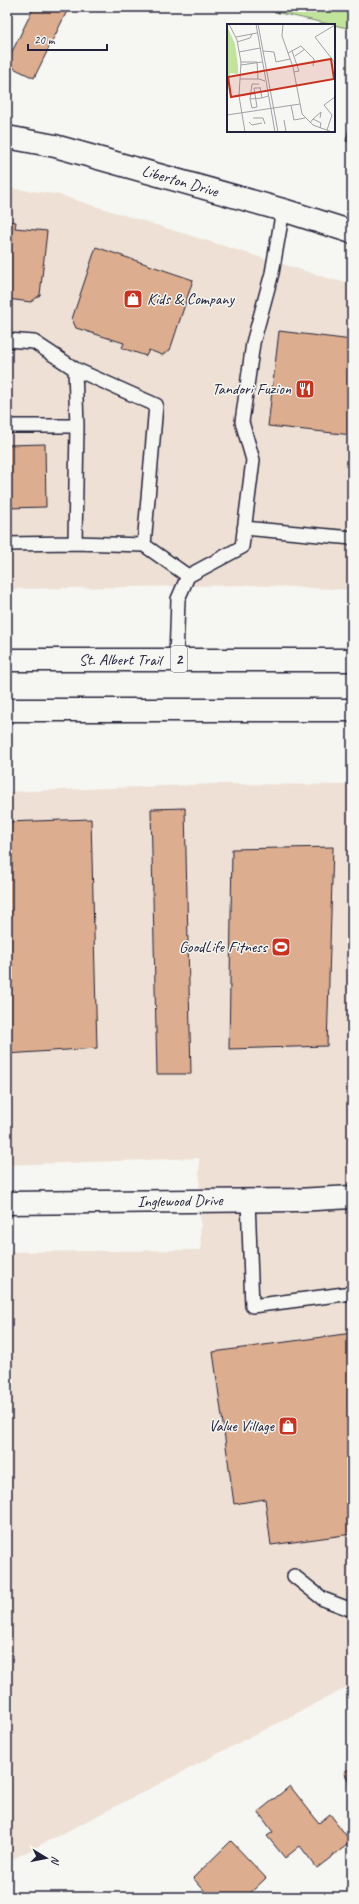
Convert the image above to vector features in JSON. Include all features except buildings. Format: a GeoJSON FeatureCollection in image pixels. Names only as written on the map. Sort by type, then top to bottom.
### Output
{"type":"FeatureCollection","features":[{"type":"Feature","properties":{"kind":"street","name":"Liberton Drive"},"geometry":{"type":"LineString","coordinates":[[7,138],[55,146],[283,210],[352,232]]}},
{"type":"Feature","properties":{"kind":"street","name":"St. Albert Trail"},"geometry":{"type":"LineString","coordinates":[[7,660],[352,660]]}},
{"type":"Feature","properties":{"kind":"street"},"geometry":{"type":"LineString","coordinates":[[7,710],[352,710]]}},
{"type":"Feature","properties":{"kind":"street","name":"Inglewood Drive"},"geometry":{"type":"LineString","coordinates":[[7,1203],[352,1197]]}},
{"type":"Feature","properties":{"kind":"lane"},"geometry":{"type":"LineString","coordinates":[[176,659],[178,599],[188,576],[242,547],[253,460],[242,422],[253,342],[272,272],[283,210]]}},
{"type":"Feature","properties":{"kind":"lane"},"geometry":{"type":"LineString","coordinates":[[7,340],[34,342],[75,369],[156,405],[144,545]]}},
{"type":"Feature","properties":{"kind":"lane"},"geometry":{"type":"LineString","coordinates":[[75,369],[77,426],[75,543]]}},
{"type":"Feature","properties":{"kind":"lane"},"geometry":{"type":"LineString","coordinates":[[7,426],[77,426]]}},
{"type":"Feature","properties":{"kind":"lane"},"geometry":{"type":"LineString","coordinates":[[244,528],[352,538]]}},
{"type":"Feature","properties":{"kind":"lane"},"geometry":{"type":"LineString","coordinates":[[7,544],[75,543],[144,545],[188,576]]}},
{"type":"Feature","properties":{"kind":"lane"},"geometry":{"type":"LineString","coordinates":[[248,1200],[252,1306],[352,1293]]}},
{"type":"Feature","properties":{"kind":"lane"},"geometry":{"type":"LineString","coordinates":[[294,1576],[323,1599],[352,1610]]}},
{"type":"Feature","properties":{"kind":"shaded area"},"geometry":{"type":"Polygon","coordinates":[[[7,188],[56,194],[334,280],[352,283],[352,590],[251,585],[7,589],[7,188]]]}},
{"type":"Feature","properties":{"kind":"shaded area"},"geometry":{"type":"Polygon","coordinates":[[[218,784],[352,785],[352,1684],[7,1862],[7,1252],[201,1250],[199,1158],[7,1165],[7,792],[218,784]]]}},
{"type":"Feature","properties":{"kind":"green space"},"geometry":{"type":"Polygon","coordinates":[[[252,7],[352,7],[352,29],[335,25],[335,24],[252,7]]]}},
{"type":"Feature","properties":{"kind":"place","name":"Kids & Company"},"geometry":{"type":"Point","coordinates":[133,299]}},
{"type":"Feature","properties":{"kind":"place","name":"Tandori Fuzion"},"geometry":{"type":"Point","coordinates":[305,389]}},
{"type":"Feature","properties":{"kind":"place","name":"GoodLife Fitness"},"geometry":{"type":"Point","coordinates":[281,947]}},
{"type":"Feature","properties":{"kind":"place","name":"Value Village"},"geometry":{"type":"Point","coordinates":[288,1426]}}]}
